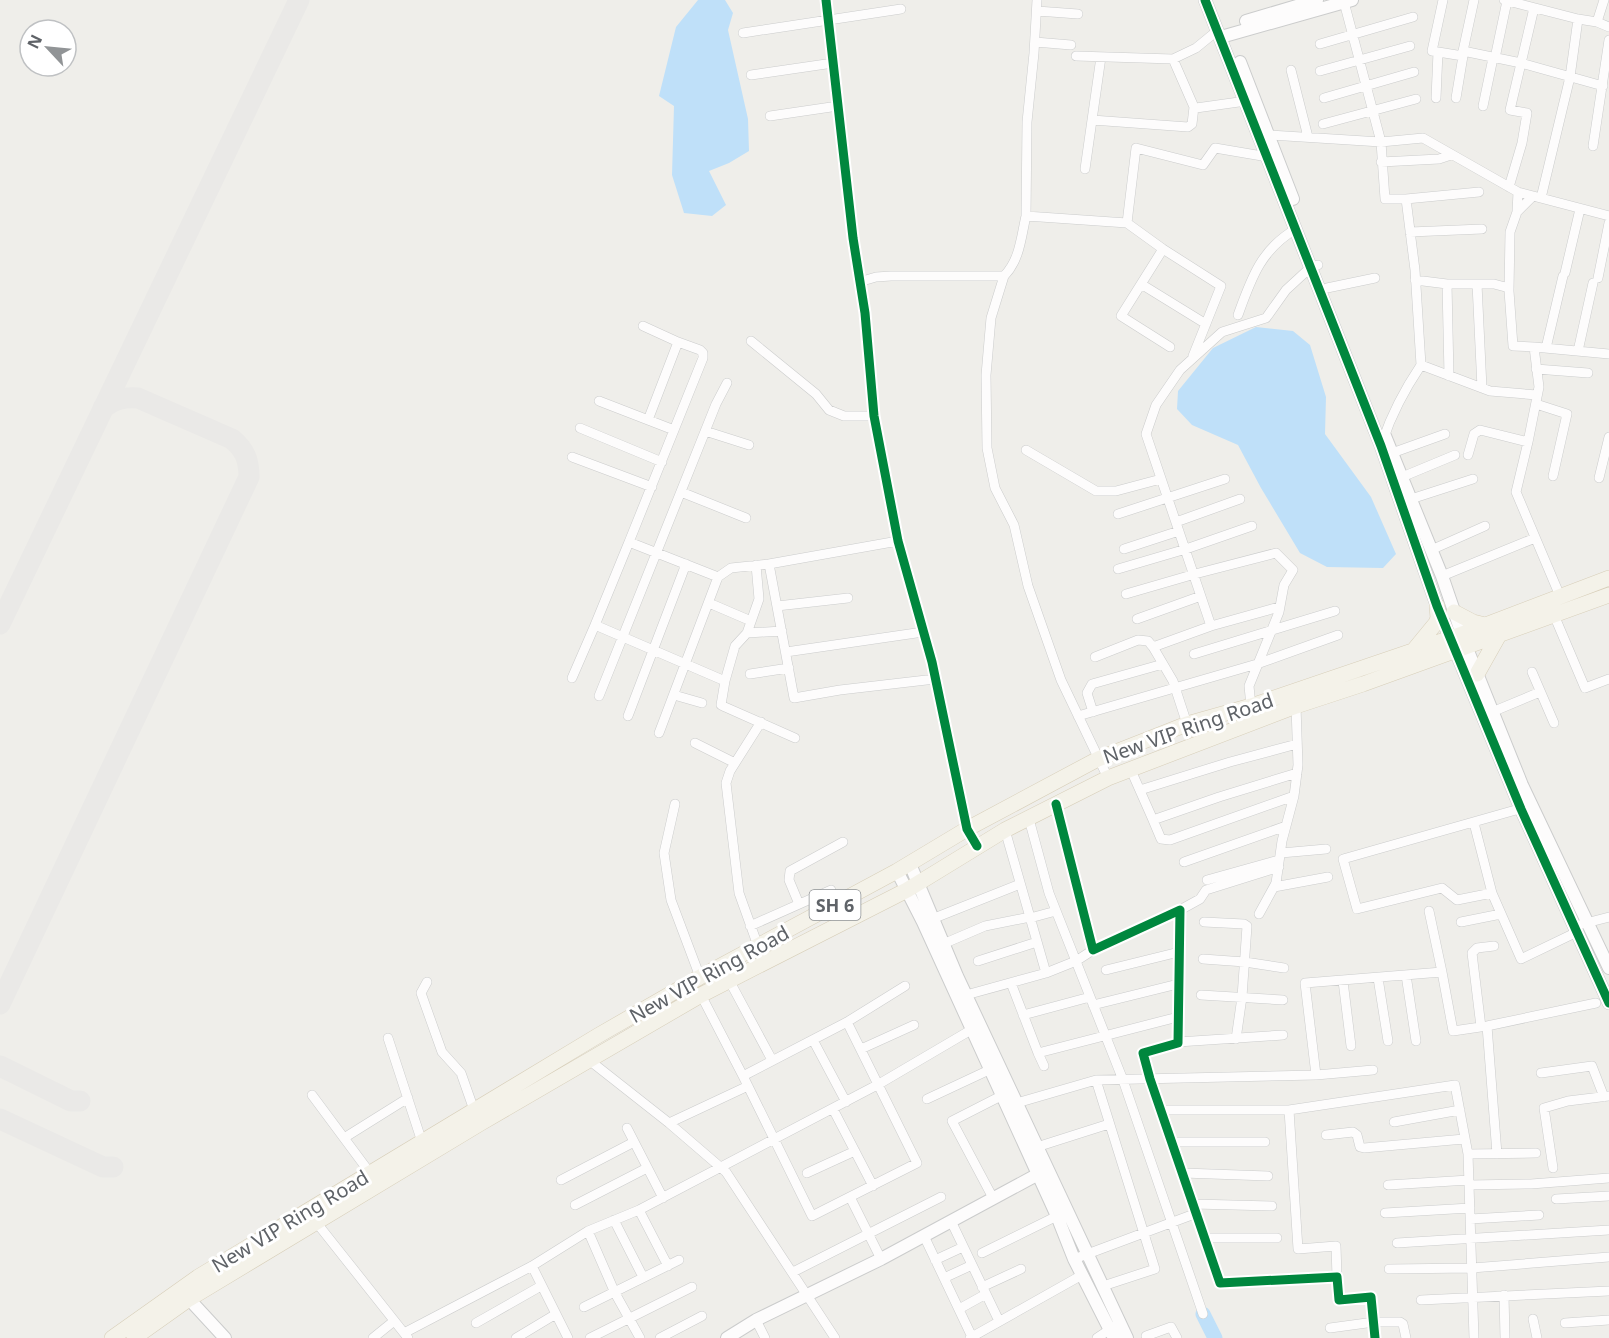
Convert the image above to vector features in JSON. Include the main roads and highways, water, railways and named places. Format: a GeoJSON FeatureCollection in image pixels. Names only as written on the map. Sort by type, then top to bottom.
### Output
{"type":"FeatureCollection","features":[{"type":"Feature","properties":{"kind":"main road"},"geometry":{"type":"LineString","coordinates":[[1605,579],[1608,595]]}},
{"type":"Feature","properties":{"kind":"main road","name":"New VIP Ring Road"},"geometry":{"type":"LineString","coordinates":[[112,1338],[198,1277],[307,1222],[700,995],[912,887],[977,846],[1056,804],[1130,768],[1296,706],[1364,684],[1459,642],[1485,625],[1605,579]]}},
{"type":"Feature","properties":{"kind":"main road","name":"New VIP Ring Road"},"geometry":{"type":"LineString","coordinates":[[134,1338],[307,1222],[370,1173],[598,1035],[1098,759],[1187,724],[1251,706],[1413,651],[1499,635],[1608,595]]}},
{"type":"Feature","properties":{"kind":"main road"},"geometry":{"type":"LineString","coordinates":[[1413,651],[1436,623],[1437,606]]}},
{"type":"Feature","properties":{"kind":"main road"},"geometry":{"type":"LineString","coordinates":[[1454,612],[1473,622],[1485,625]]}},
{"type":"Feature","properties":{"kind":"main road"},"geometry":{"type":"LineString","coordinates":[[1477,674],[1499,635]]}},
{"type":"Feature","properties":{"kind":"water"},"geometry":{"type":"Polygon","coordinates":[[[698,0],[725,0],[733,13],[728,30],[748,119],[749,151],[709,171],[726,205],[712,216],[684,213],[672,175],[674,106],[659,96],[676,27],[698,0]]]}},
{"type":"Feature","properties":{"kind":"water"},"geometry":{"type":"Polygon","coordinates":[[[1256,327],[1293,331],[1310,345],[1326,397],[1325,434],[1371,497],[1396,554],[1383,568],[1327,567],[1300,553],[1238,445],[1192,425],[1177,409],[1178,391],[1213,348],[1256,327]]]}},
{"type":"Feature","properties":{"kind":"waterway"},"geometry":{"type":"LineString","coordinates":[[1203,1314],[1215,1338]]}}]}
